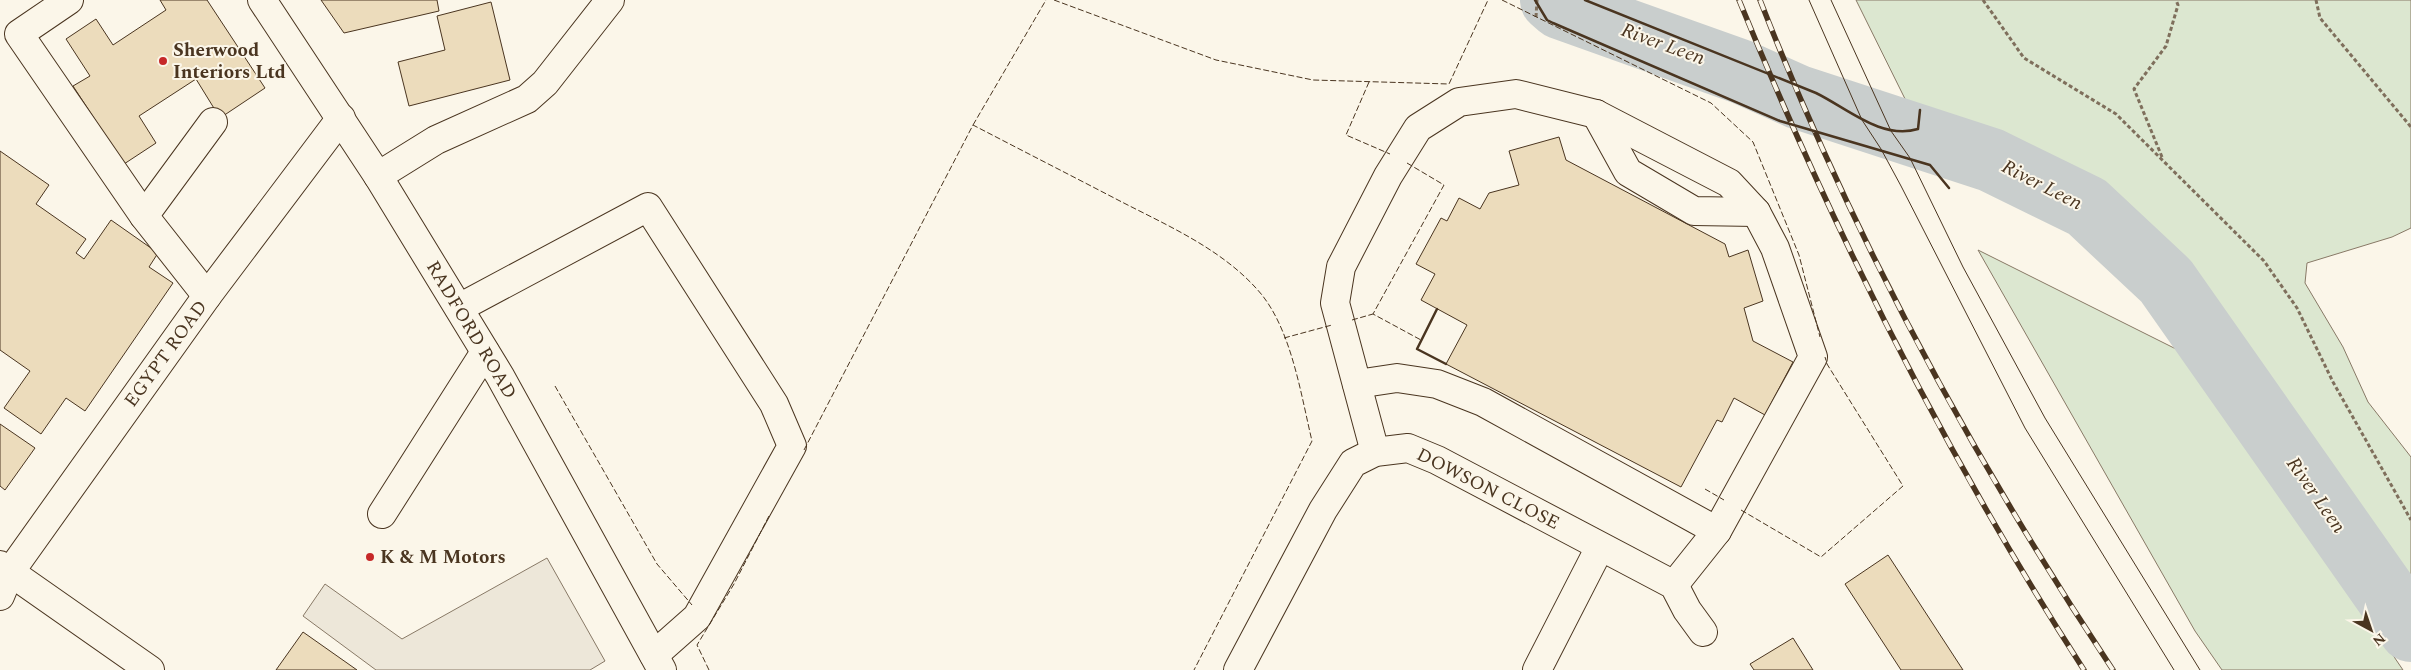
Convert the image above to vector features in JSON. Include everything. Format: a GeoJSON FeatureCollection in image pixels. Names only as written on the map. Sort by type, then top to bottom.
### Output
{"type":"FeatureCollection","features":[{"type":"Feature","properties":{"kind":"street"},"geometry":{"type":"LineString","coordinates":[[69,0],[19,34],[144,216],[207,296]]}},
{"type":"Feature","properties":{"kind":"street","name":"RADFORD ROAD"},"geometry":{"type":"LineString","coordinates":[[262,0],[341,118],[459,308],[658,662]]}},
{"type":"Feature","properties":{"kind":"street"},"geometry":{"type":"LineString","coordinates":[[378,176],[436,140],[527,99],[545,83],[610,0]]}},
{"type":"Feature","properties":{"kind":"street"},"geometry":{"type":"LineString","coordinates":[[1374,452],[1335,303],[1341,267],[1388,176],[1418,128],[1459,102],[1516,94],[1596,114],[1729,184],[1756,212],[1775,248],[1813,357],[1717,531],[1674,585],[1687,610],[1703,632]]}},
{"type":"Feature","properties":{"kind":"street"},"geometry":{"type":"LineString","coordinates":[[1596,114],[1628,172],[1694,211],[1756,212]]}},
{"type":"Feature","properties":{"kind":"street","name":"EGYPT ROAD"},"geometry":{"type":"LineString","coordinates":[[3,577],[207,296],[341,118]]}},
{"type":"Feature","properties":{"kind":"street"},"geometry":{"type":"LineString","coordinates":[[144,216],[213,122]]}},
{"type":"Feature","properties":{"kind":"street"},"geometry":{"type":"LineString","coordinates":[[459,308],[648,207],[774,404],[792,446],[697,617],[658,662]]}},
{"type":"Feature","properties":{"kind":"street"},"geometry":{"type":"LineString","coordinates":[[382,514],[485,352]]}},
{"type":"Feature","properties":{"kind":"street"},"geometry":{"type":"LineString","coordinates":[[1357,384],[1397,378],[1437,384],[1483,402],[1717,531]]}},
{"type":"Feature","properties":{"kind":"street","name":"DOWSON CLOSE"},"geometry":{"type":"LineString","coordinates":[[1238,670],[1323,510],[1353,463],[1374,452],[1408,448],[1437,460],[1674,585]]}},
{"type":"Feature","properties":{"kind":"street"},"geometry":{"type":"LineString","coordinates":[[1537,670],[1600,547]]}},
{"type":"Feature","properties":{"kind":"street"},"geometry":{"type":"LineString","coordinates":[[3,577],[150,670]]}},
{"type":"Feature","properties":{"kind":"path"},"geometry":{"type":"LineString","coordinates":[[1536,17],[1537,0]]}},
{"type":"Feature","properties":{"kind":"path"},"geometry":{"type":"LineString","coordinates":[[1983,0],[2024,58],[2116,114],[2264,261],[2297,308],[2333,382],[2411,520]]}},
{"type":"Feature","properties":{"kind":"path"},"geometry":{"type":"LineString","coordinates":[[2163,160],[2134,89],[2166,46],[2178,6],[2176,0]]}},
{"type":"Feature","properties":{"kind":"path"},"geometry":{"type":"LineString","coordinates":[[2316,0],[2320,18],[2411,127]]}},
{"type":"Feature","properties":{"kind":"green space"},"geometry":{"type":"Polygon","coordinates":[[[1856,0],[2411,0],[2411,228],[2392,237],[2307,263],[2305,283],[2343,347],[2368,402],[2411,457],[2411,593],[2216,311],[2183,267],[2145,228],[2071,174],[1929,126],[1913,115],[1856,0]]]}},
{"type":"Feature","properties":{"kind":"green space"},"geometry":{"type":"Polygon","coordinates":[[[1978,250],[2190,356],[2403,670],[2222,670],[2195,631],[1978,250]]]}},
{"type":"Feature","properties":{"kind":"shaded area"},"geometry":{"type":"Polygon","coordinates":[[[547,558],[605,661],[590,670],[376,670],[303,616],[325,584],[402,639],[547,558]]]}},
{"type":"Feature","properties":{"kind":"building"},"geometry":{"type":"Polygon","coordinates":[[[160,0],[207,0],[265,88],[220,118],[196,79],[139,116],[156,143],[124,164],[73,86],[90,76],[66,39],[96,19],[113,45],[166,10],[160,0]]]}},
{"type":"Feature","properties":{"kind":"building"},"geometry":{"type":"Polygon","coordinates":[[[321,0],[437,0],[439,11],[344,33],[321,0]]]}},
{"type":"Feature","properties":{"kind":"building"},"geometry":{"type":"Polygon","coordinates":[[[491,2],[510,80],[409,106],[398,62],[445,50],[437,16],[491,2]]]}},
{"type":"Feature","properties":{"kind":"building"},"geometry":{"type":"Polygon","coordinates":[[[1559,137],[1566,160],[1725,244],[1729,257],[1748,250],[1763,301],[1744,308],[1753,341],[1793,362],[1765,415],[1734,398],[1722,422],[1717,420],[1681,487],[1446,364],[1467,325],[1421,300],[1435,274],[1416,264],[1441,218],[1447,221],[1459,198],[1480,209],[1489,193],[1519,185],[1509,151],[1559,137]]]}},
{"type":"Feature","properties":{"kind":"building"},"geometry":{"type":"Polygon","coordinates":[[[0,151],[49,185],[36,204],[86,239],[76,253],[84,259],[111,220],[158,253],[149,267],[173,283],[85,411],[66,398],[41,434],[4,408],[30,371],[0,350],[0,151]]]}},
{"type":"Feature","properties":{"kind":"building"},"geometry":{"type":"Polygon","coordinates":[[[0,424],[35,448],[5,490],[0,486],[0,424]]]}},
{"type":"Feature","properties":{"kind":"building"},"geometry":{"type":"Polygon","coordinates":[[[1888,555],[1963,670],[1901,670],[1845,584],[1888,555]]]}},
{"type":"Feature","properties":{"kind":"building"},"geometry":{"type":"Polygon","coordinates":[[[303,632],[357,670],[276,670],[303,632]]]}},
{"type":"Feature","properties":{"kind":"building"},"geometry":{"type":"Polygon","coordinates":[[[1793,638],[1813,670],[1754,670],[1750,664],[1793,638]]]}},
{"type":"Feature","properties":{"kind":"waterway","name":"River Leen"},"geometry":{"type":"LineString","coordinates":[[1552,0],[1560,7],[1742,72],[1798,97],[1991,160],[2087,207],[2166,281],[2411,630]]}},
{"type":"Feature","properties":{"kind":"tram line"},"geometry":{"type":"LineString","coordinates":[[1809,0],[1862,120],[1881,149],[1901,186],[2025,428],[2174,670]]}},
{"type":"Feature","properties":{"kind":"tram line"},"geometry":{"type":"LineString","coordinates":[[1831,0],[1891,131],[1910,158],[1963,267],[2045,418],[2200,670]]}},
{"type":"Feature","properties":{"kind":"railway"},"geometry":{"type":"LineString","coordinates":[[1739,0],[1775,87],[1814,173],[1896,343],[1986,509],[2084,670]]}},
{"type":"Feature","properties":{"kind":"railway"},"geometry":{"type":"LineString","coordinates":[[1760,0],[1834,175],[1918,344],[1964,428],[2012,509],[2061,590],[2113,670]]}},
{"type":"Feature","properties":{"kind":"fence"},"geometry":{"type":"LineString","coordinates":[[973,125],[1046,0]]}},
{"type":"Feature","properties":{"kind":"fence"},"geometry":{"type":"LineString","coordinates":[[1054,0],[1216,60],[1313,80],[1449,84],[1488,0]]}},
{"type":"Feature","properties":{"kind":"fence"},"geometry":{"type":"LineString","coordinates":[[1502,0],[1711,103],[1753,142],[1799,255],[1820,337]]}},
{"type":"Feature","properties":{"kind":"fence"},"geometry":{"type":"LineString","coordinates":[[1369,82],[1346,135],[1390,154]]}},
{"type":"Feature","properties":{"kind":"fence"},"geometry":{"type":"LineString","coordinates":[[804,450],[973,125],[1195,240],[1231,265],[1247,279],[1262,295],[1272,310],[1281,327],[1294,365],[1312,441],[1194,670]]}},
{"type":"Feature","properties":{"kind":"fence"},"geometry":{"type":"LineString","coordinates":[[1407,163],[1444,185],[1373,314],[1421,340]]}},
{"type":"Feature","properties":{"kind":"fence"},"geometry":{"type":"LineString","coordinates":[[1352,320],[1373,314]]}},
{"type":"Feature","properties":{"kind":"fence"},"geometry":{"type":"LineString","coordinates":[[1284,338],[1332,325]]}},
{"type":"Feature","properties":{"kind":"fence"},"geometry":{"type":"LineString","coordinates":[[1741,510],[1821,557],[1903,486],[1827,364],[1825,357]]}},
{"type":"Feature","properties":{"kind":"fence"},"geometry":{"type":"LineString","coordinates":[[555,386],[657,564],[692,605]]}},
{"type":"Feature","properties":{"kind":"fence"},"geometry":{"type":"LineString","coordinates":[[1705,489],[1724,500]]}},
{"type":"Feature","properties":{"kind":"fence"},"geometry":{"type":"LineString","coordinates":[[709,670],[697,645],[734,584],[769,516]]}},
{"type":"Feature","properties":{"kind":"wall"},"geometry":{"type":"LineString","coordinates":[[1535,0],[1547,20],[1553,23],[1780,121],[1930,165],[1949,188]]}},
{"type":"Feature","properties":{"kind":"wall"},"geometry":{"type":"LineString","coordinates":[[1585,0],[1816,93],[1865,121],[1878,126],[1904,131],[1918,129],[1920,110]]}},
{"type":"Feature","properties":{"kind":"wall"},"geometry":{"type":"LineString","coordinates":[[1437,309],[1417,349],[1446,364]]}},
{"type":"Feature","properties":{"kind":"place","name":"Sherwood Interiors Ltd"},"geometry":{"type":"Point","coordinates":[163,61]}},
{"type":"Feature","properties":{"kind":"place","name":"K & M Motors"},"geometry":{"type":"Point","coordinates":[370,557]}}]}
